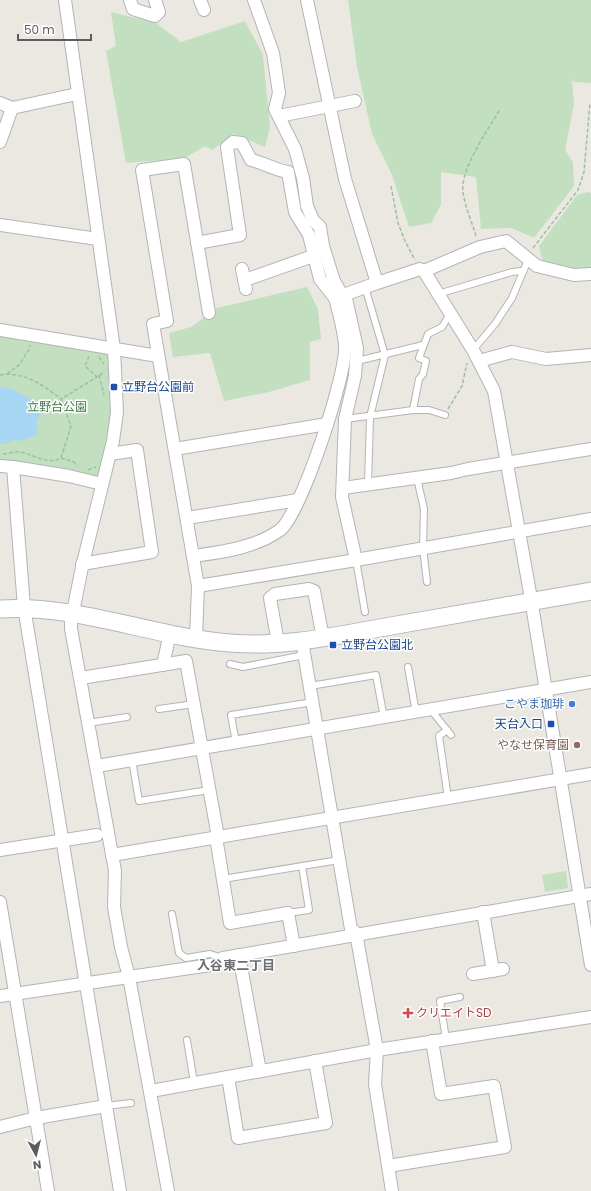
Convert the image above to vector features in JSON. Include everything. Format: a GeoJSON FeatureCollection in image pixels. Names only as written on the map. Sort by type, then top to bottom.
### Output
{"type":"FeatureCollection","features":[{"type":"Feature","properties":{"kind":"street"},"geometry":{"type":"LineString","coordinates":[[65,0],[114,349],[117,412],[110,454],[82,564],[72,614],[71,629],[81,678],[94,762],[97,766],[115,870],[114,907],[121,947],[130,977],[168,1191]]}},
{"type":"Feature","properties":{"kind":"street"},"geometry":{"type":"LineString","coordinates":[[130,0],[133,9],[154,16],[159,12],[155,0]]}},
{"type":"Feature","properties":{"kind":"street"},"geometry":{"type":"LineString","coordinates":[[254,0],[273,53],[278,93],[275,109],[280,116],[295,149],[303,178],[307,206],[313,220],[320,227],[323,246],[334,281],[341,296],[357,348],[355,376],[345,419],[342,497],[356,560]]}},
{"type":"Feature","properties":{"kind":"street"},"geometry":{"type":"LineString","coordinates":[[307,0],[345,179],[377,283]]}},
{"type":"Feature","properties":{"kind":"street"},"geometry":{"type":"LineString","coordinates":[[0,102],[12,108],[77,94]]}},
{"type":"Feature","properties":{"kind":"street"},"geometry":{"type":"LineString","coordinates":[[280,116],[355,101]]}},
{"type":"Feature","properties":{"kind":"street"},"geometry":{"type":"LineString","coordinates":[[0,142],[12,108]]}},
{"type":"Feature","properties":{"kind":"street"},"geometry":{"type":"LineString","coordinates":[[193,556],[232,550],[270,536],[281,529],[289,520],[315,460],[327,424],[344,364],[345,346],[341,296],[320,280],[309,235],[296,212],[288,172],[276,170],[266,164],[251,160],[242,143],[233,142],[227,147],[240,235],[197,243]]}},
{"type":"Feature","properties":{"kind":"street"},"geometry":{"type":"LineString","coordinates":[[196,638],[198,586],[153,324],[168,320],[142,170],[184,164],[209,313]]}},
{"type":"Feature","properties":{"kind":"street"},"geometry":{"type":"LineString","coordinates":[[0,225],[98,238]]}},
{"type":"Feature","properties":{"kind":"street"},"geometry":{"type":"LineString","coordinates":[[341,296],[377,283],[422,270],[480,247],[506,241],[537,266],[574,275],[591,274]]}},
{"type":"Feature","properties":{"kind":"street"},"geometry":{"type":"LineString","coordinates":[[244,279],[314,256]]}},
{"type":"Feature","properties":{"kind":"street"},"geometry":{"type":"LineString","coordinates":[[422,270],[473,350],[494,391],[560,779],[585,895],[591,965]]}},
{"type":"Feature","properties":{"kind":"street"},"geometry":{"type":"LineString","coordinates":[[0,330],[158,356]]}},
{"type":"Feature","properties":{"kind":"street"},"geometry":{"type":"LineString","coordinates":[[479,361],[512,352],[546,359],[591,355]]}},
{"type":"Feature","properties":{"kind":"street"},"geometry":{"type":"LineString","coordinates":[[175,449],[327,424]]}},
{"type":"Feature","properties":{"kind":"street"},"geometry":{"type":"LineString","coordinates":[[343,488],[416,478],[591,449]]}},
{"type":"Feature","properties":{"kind":"street"},"geometry":{"type":"LineString","coordinates":[[82,564],[152,552],[137,450],[110,454]]}},
{"type":"Feature","properties":{"kind":"street"},"geometry":{"type":"LineString","coordinates":[[0,466],[69,476],[102,484]]}},
{"type":"Feature","properties":{"kind":"street"},"geometry":{"type":"LineString","coordinates":[[13,467],[24,607],[120,1191]]}},
{"type":"Feature","properties":{"kind":"street"},"geometry":{"type":"LineString","coordinates":[[187,518],[298,500]]}},
{"type":"Feature","properties":{"kind":"street"},"geometry":{"type":"LineString","coordinates":[[198,586],[591,519]]}},
{"type":"Feature","properties":{"kind":"street"},"geometry":{"type":"LineString","coordinates":[[278,643],[270,598],[275,594],[309,589],[314,591],[323,638]]}},
{"type":"Feature","properties":{"kind":"street"},"geometry":{"type":"LineString","coordinates":[[0,609],[24,607],[72,614],[196,638],[230,643],[278,643],[303,648],[323,638],[591,591]]}},
{"type":"Feature","properties":{"kind":"street"},"geometry":{"type":"LineString","coordinates":[[163,665],[170,633]]}},
{"type":"Feature","properties":{"kind":"street"},"geometry":{"type":"LineString","coordinates":[[303,648],[351,929],[356,933],[377,1050],[375,1084],[392,1191]]}},
{"type":"Feature","properties":{"kind":"street"},"geometry":{"type":"LineString","coordinates":[[81,678],[186,661],[218,837],[217,843],[230,923],[288,913],[294,946]]}},
{"type":"Feature","properties":{"kind":"street"},"geometry":{"type":"LineString","coordinates":[[97,766],[236,744],[591,682]]}},
{"type":"Feature","properties":{"kind":"street"},"geometry":{"type":"LineString","coordinates":[[112,855],[591,774]]}},
{"type":"Feature","properties":{"kind":"street"},"geometry":{"type":"LineString","coordinates":[[0,850],[97,834]]}},
{"type":"Feature","properties":{"kind":"street"},"geometry":{"type":"LineString","coordinates":[[0,996],[217,964],[222,958],[344,938],[356,933],[585,895]]}},
{"type":"Feature","properties":{"kind":"street"},"geometry":{"type":"LineString","coordinates":[[0,902],[48,1191]]}},
{"type":"Feature","properties":{"kind":"street"},"geometry":{"type":"LineString","coordinates":[[474,974],[498,970],[482,912]]}},
{"type":"Feature","properties":{"kind":"street"},"geometry":{"type":"LineString","coordinates":[[239,955],[260,1071]]}},
{"type":"Feature","properties":{"kind":"street"},"geometry":{"type":"LineString","coordinates":[[151,1091],[377,1050],[591,1017]]}},
{"type":"Feature","properties":{"kind":"street"},"geometry":{"type":"LineString","coordinates":[[388,1166],[505,1147],[494,1086],[441,1094],[432,1041]]}},
{"type":"Feature","properties":{"kind":"street"},"geometry":{"type":"LineString","coordinates":[[228,1077],[238,1138],[326,1123],[315,1061]]}},
{"type":"Feature","properties":{"kind":"street"},"geometry":{"type":"LineString","coordinates":[[0,1127],[36,1118],[106,1106]]}},
{"type":"Feature","properties":{"kind":"lane"},"geometry":{"type":"LineString","coordinates":[[473,350],[495,324],[512,298],[527,258]]}},
{"type":"Feature","properties":{"kind":"lane"},"geometry":{"type":"LineString","coordinates":[[438,294],[512,272],[522,271]]}},
{"type":"Feature","properties":{"kind":"lane"},"geometry":{"type":"LineString","coordinates":[[365,287],[385,355],[370,417],[368,484]]}},
{"type":"Feature","properties":{"kind":"lane"},"geometry":{"type":"LineString","coordinates":[[413,410],[419,379],[423,374],[426,361],[419,358],[423,345],[428,334],[442,327],[450,314]]}},
{"type":"Feature","properties":{"kind":"lane"},"geometry":{"type":"LineString","coordinates":[[357,361],[423,345]]}},
{"type":"Feature","properties":{"kind":"lane"},"geometry":{"type":"LineString","coordinates":[[345,419],[370,417],[413,410],[429,410],[445,415]]}},
{"type":"Feature","properties":{"kind":"lane"},"geometry":{"type":"LineString","coordinates":[[416,478],[424,509],[423,548],[427,582]]}},
{"type":"Feature","properties":{"kind":"lane"},"geometry":{"type":"LineString","coordinates":[[356,560],[365,612]]}},
{"type":"Feature","properties":{"kind":"lane"},"geometry":{"type":"LineString","coordinates":[[230,664],[243,667],[303,648]]}},
{"type":"Feature","properties":{"kind":"lane"},"geometry":{"type":"LineString","coordinates":[[408,668],[416,713]]}},
{"type":"Feature","properties":{"kind":"lane"},"geometry":{"type":"LineString","coordinates":[[310,686],[376,676],[384,718]]}},
{"type":"Feature","properties":{"kind":"lane"},"geometry":{"type":"LineString","coordinates":[[236,744],[232,715],[313,702]]}},
{"type":"Feature","properties":{"kind":"lane"},"geometry":{"type":"LineString","coordinates":[[159,709],[194,704]]}},
{"type":"Feature","properties":{"kind":"lane"},"geometry":{"type":"LineString","coordinates":[[431,710],[449,733],[439,736],[448,798]]}},
{"type":"Feature","properties":{"kind":"lane"},"geometry":{"type":"LineString","coordinates":[[88,723],[127,717]]}},
{"type":"Feature","properties":{"kind":"lane"},"geometry":{"type":"LineString","coordinates":[[132,760],[139,801],[210,790]]}},
{"type":"Feature","properties":{"kind":"lane"},"geometry":{"type":"LineString","coordinates":[[223,880],[339,860]]}},
{"type":"Feature","properties":{"kind":"lane"},"geometry":{"type":"LineString","coordinates":[[288,913],[309,910],[302,866]]}},
{"type":"Feature","properties":{"kind":"lane"},"geometry":{"type":"LineString","coordinates":[[172,914],[179,953],[186,958],[210,954],[222,958]]}},
{"type":"Feature","properties":{"kind":"lane"},"geometry":{"type":"LineString","coordinates":[[446,1039],[440,1001],[460,998]]}},
{"type":"Feature","properties":{"kind":"lane"},"geometry":{"type":"LineString","coordinates":[[187,1040],[194,1083]]}},
{"type":"Feature","properties":{"kind":"lane"},"geometry":{"type":"LineString","coordinates":[[106,1106],[131,1103]]}},
{"type":"Feature","properties":{"kind":"path"},"geometry":{"type":"LineString","coordinates":[[527,258],[578,190],[584,172],[590,103]]}},
{"type":"Feature","properties":{"kind":"path"},"geometry":{"type":"LineString","coordinates":[[480,247],[463,192],[464,181],[469,166],[500,109]]}},
{"type":"Feature","properties":{"kind":"path"},"geometry":{"type":"LineString","coordinates":[[391,186],[398,223],[405,241],[422,270]]}},
{"type":"Feature","properties":{"kind":"path"},"geometry":{"type":"LineString","coordinates":[[7,374],[19,366],[30,348],[30,344]]}},
{"type":"Feature","properties":{"kind":"path"},"geometry":{"type":"LineString","coordinates":[[445,415],[462,386],[468,360],[473,350]]}},
{"type":"Feature","properties":{"kind":"path"},"geometry":{"type":"LineString","coordinates":[[61,399],[97,376],[99,374],[104,373],[104,363],[99,357],[89,355],[85,366],[97,376]]}},
{"type":"Feature","properties":{"kind":"path"},"geometry":{"type":"LineString","coordinates":[[0,375],[18,374],[48,388],[61,399],[71,426],[61,458]]}},
{"type":"Feature","properties":{"kind":"path"},"geometry":{"type":"LineString","coordinates":[[99,374],[104,394]]}},
{"type":"Feature","properties":{"kind":"path"},"geometry":{"type":"LineString","coordinates":[[0,454],[18,452],[37,459],[58,460],[61,458],[74,462],[77,467]]}},
{"type":"Feature","properties":{"kind":"path"},"geometry":{"type":"LineString","coordinates":[[86,471],[102,464]]}},
{"type":"Feature","properties":{"kind":"green space"},"geometry":{"type":"Polygon","coordinates":[[[348,0],[591,0],[591,83],[574,82],[572,79],[574,104],[565,150],[573,162],[574,186],[534,238],[511,228],[481,229],[476,177],[441,172],[441,205],[431,223],[409,227],[392,175],[372,134],[357,67],[348,0]]]}},
{"type":"Feature","properties":{"kind":"green space"},"geometry":{"type":"Polygon","coordinates":[[[111,12],[156,23],[181,42],[245,21],[263,55],[270,128],[265,147],[234,134],[212,150],[205,146],[185,158],[126,163],[106,51],[116,46],[111,12]]]}},
{"type":"Feature","properties":{"kind":"green space"},"geometry":{"type":"Polygon","coordinates":[[[587,192],[591,193],[591,269],[581,271],[543,262],[539,246],[577,195],[587,192]]]}},
{"type":"Feature","properties":{"kind":"green space"},"geometry":{"type":"Polygon","coordinates":[[[307,287],[318,309],[321,339],[310,342],[310,380],[269,392],[224,401],[210,353],[173,357],[169,333],[191,327],[217,308],[307,287]]]}},
{"type":"Feature","properties":{"kind":"green space","name":"立野台公園"},"geometry":{"type":"Polygon","coordinates":[[[0,335],[109,354],[114,407],[100,477],[0,463],[0,335]]]}},
{"type":"Feature","properties":{"kind":"green space"},"geometry":{"type":"Polygon","coordinates":[[[566,871],[568,888],[545,892],[542,875],[566,871]]]}},
{"type":"Feature","properties":{"kind":"water"},"geometry":{"type":"Polygon","coordinates":[[[0,387],[12,389],[45,407],[37,421],[38,434],[21,441],[13,440],[8,443],[0,444],[0,387]]]}},
{"type":"Feature","properties":{"kind":"place","name":"立野台公園前"},"geometry":{"type":"Point","coordinates":[114,387]}},
{"type":"Feature","properties":{"kind":"place","name":"立野台公園北"},"geometry":{"type":"Point","coordinates":[333,645]}},
{"type":"Feature","properties":{"kind":"place","name":"こやま珈琲"},"geometry":{"type":"Point","coordinates":[572,704]}},
{"type":"Feature","properties":{"kind":"place","name":"天台入口"},"geometry":{"type":"Point","coordinates":[551,724]}},
{"type":"Feature","properties":{"kind":"place","name":"やなせ保育園"},"geometry":{"type":"Point","coordinates":[577,745]}},
{"type":"Feature","properties":{"kind":"place","name":"クリエイトSD"},"geometry":{"type":"Point","coordinates":[408,1013]}},
{"type":"Feature","properties":{"kind":"district","name":"入谷東二丁目"},"geometry":{"type":"Point","coordinates":[236,965]}}]}
